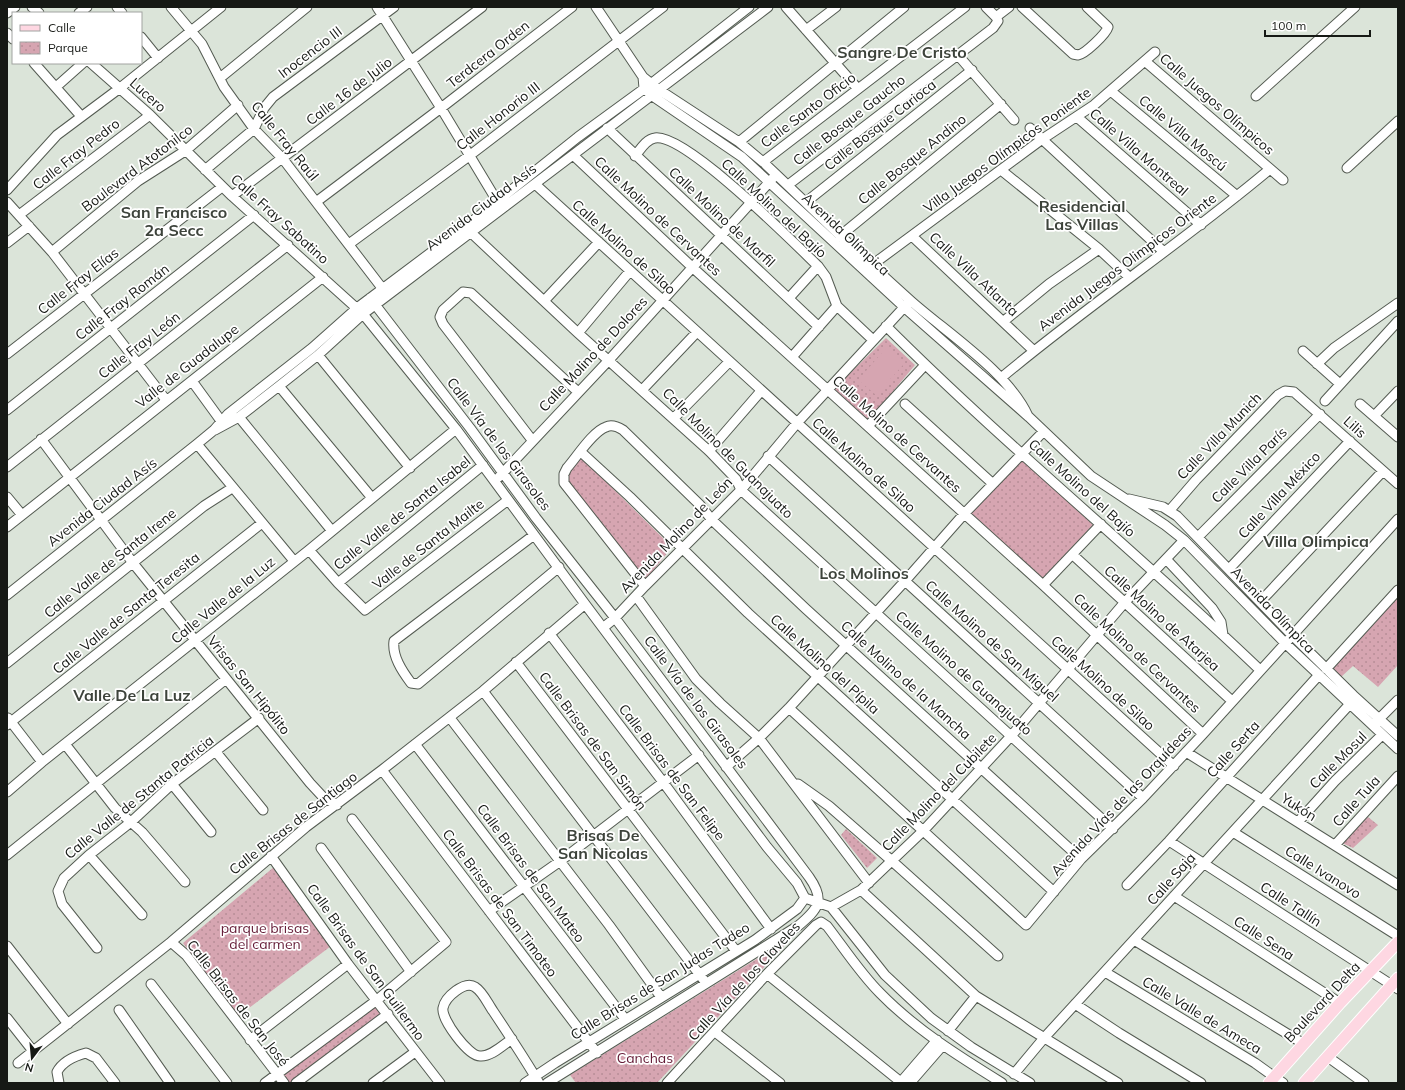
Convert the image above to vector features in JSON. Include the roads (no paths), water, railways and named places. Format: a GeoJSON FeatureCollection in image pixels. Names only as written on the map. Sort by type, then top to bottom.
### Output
{"type":"FeatureCollection","features":[{"type":"Feature","properties":{"kind":"main road","name":"Boulevard Delta"},"geometry":{"type":"LineString","coordinates":[[1276,1081],[1304,1044],[1340,1003],[1398,942]]}},
{"type":"Feature","properties":{"kind":"main road"},"geometry":{"type":"LineString","coordinates":[[1304,1083],[1396,984]]}},
{"type":"Feature","properties":{"kind":"street"},"geometry":{"type":"LineString","coordinates":[[7,14],[15,7]]}},
{"type":"Feature","properties":{"kind":"street","name":"Calle Fray Raúl"},"geometry":{"type":"LineString","coordinates":[[171,7],[202,44],[220,78],[254,129],[283,159],[382,288]]}},
{"type":"Feature","properties":{"kind":"street"},"geometry":{"type":"LineString","coordinates":[[7,190],[57,135],[120,88],[221,7]]}},
{"type":"Feature","properties":{"kind":"street"},"geometry":{"type":"LineString","coordinates":[[220,78],[307,7]]}},
{"type":"Feature","properties":{"kind":"street"},"geometry":{"type":"LineString","coordinates":[[377,7],[410,63],[441,108],[497,201]]}},
{"type":"Feature","properties":{"kind":"street","name":"Inocencio III"},"geometry":{"type":"LineString","coordinates":[[254,129],[264,108],[273,97],[394,7]]}},
{"type":"Feature","properties":{"kind":"street","name":"Calle 16 de Julio"},"geometry":{"type":"LineString","coordinates":[[232,196],[410,63],[482,7]]}},
{"type":"Feature","properties":{"kind":"street","name":"Terdcera Orden"},"geometry":{"type":"LineString","coordinates":[[316,202],[572,7]]}},
{"type":"Feature","properties":{"kind":"street"},"geometry":{"type":"LineString","coordinates":[[596,7],[651,89],[749,7]]}},
{"type":"Feature","properties":{"kind":"street","name":"Calle Honorio III"},"geometry":{"type":"LineString","coordinates":[[349,244],[469,156],[618,40],[663,7]]}},
{"type":"Feature","properties":{"kind":"street","name":"Avenida Ciudad Asís"},"geometry":{"type":"LineString","coordinates":[[7,594],[197,444],[312,348],[468,230],[497,201],[578,137],[651,89],[768,7]]}},
{"type":"Feature","properties":{"kind":"street"},"geometry":{"type":"LineString","coordinates":[[786,7],[858,89]]}},
{"type":"Feature","properties":{"kind":"street"},"geometry":{"type":"LineString","coordinates":[[806,30],[836,7]]}},
{"type":"Feature","properties":{"kind":"street"},"geometry":{"type":"LineString","coordinates":[[739,142],[904,7]]}},
{"type":"Feature","properties":{"kind":"street","name":"Calle Santo Oficio"},"geometry":{"type":"LineString","coordinates":[[763,162],[965,7]]}},
{"type":"Feature","properties":{"kind":"street"},"geometry":{"type":"LineString","coordinates":[[992,11],[1010,7]]}},
{"type":"Feature","properties":{"kind":"street"},"geometry":{"type":"LineString","coordinates":[[1022,7],[1073,54],[1078,55],[1085,52],[1104,34],[1108,27],[1087,7]]}},
{"type":"Feature","properties":{"kind":"street"},"geometry":{"type":"LineString","coordinates":[[1256,96],[1355,7]]}},
{"type":"Feature","properties":{"kind":"street","name":"Calle Bosque Gaucho"},"geometry":{"type":"LineString","coordinates":[[788,185],[992,28],[998,21],[992,11]]}},
{"type":"Feature","properties":{"kind":"street"},"geometry":{"type":"LineString","coordinates":[[142,38],[158,58]]}},
{"type":"Feature","properties":{"kind":"street","name":"Villa Juegos Olímpicos Poniente"},"geometry":{"type":"LineString","coordinates":[[872,265],[1041,140],[1112,92],[1155,52]]}},
{"type":"Feature","properties":{"kind":"street"},"geometry":{"type":"LineString","coordinates":[[957,54],[1014,120]]}},
{"type":"Feature","properties":{"kind":"street","name":"Calle Juegos Olímpicos"},"geometry":{"type":"LineString","coordinates":[[1146,62],[1283,180]]}},
{"type":"Feature","properties":{"kind":"street"},"geometry":{"type":"LineString","coordinates":[[35,64],[81,116]]}},
{"type":"Feature","properties":{"kind":"street"},"geometry":{"type":"LineString","coordinates":[[56,87],[82,64]]}},
{"type":"Feature","properties":{"kind":"street","name":"Lucero"},"geometry":{"type":"LineString","coordinates":[[92,64],[150,115],[185,150]]}},
{"type":"Feature","properties":{"kind":"street","name":"Calle Bosque Carioca"},"geometry":{"type":"LineString","coordinates":[[806,202],[972,70]]}},
{"type":"Feature","properties":{"kind":"street","name":"Avenida Ciudad Asís"},"geometry":{"type":"LineString","coordinates":[[373,301],[382,288],[535,184],[607,128],[651,89]]}},
{"type":"Feature","properties":{"kind":"street","name":"Avenida Olímpica"},"geometry":{"type":"LineString","coordinates":[[651,89],[739,142],[777,174],[872,265],[907,304],[1001,378],[1022,402],[1029,417]]}},
{"type":"Feature","properties":{"kind":"street","name":"Avenida Olímpica"},"geometry":{"type":"LineString","coordinates":[[651,89],[742,157],[907,304],[1029,417],[1042,432],[1092,476],[1184,540],[1286,644],[1349,705],[1398,736]]}},
{"type":"Feature","properties":{"kind":"street","name":"Calle Villa Moscú"},"geometry":{"type":"LineString","coordinates":[[1112,92],[1237,196]]}},
{"type":"Feature","properties":{"kind":"street","name":"Calle Bosque Andino"},"geometry":{"type":"LineString","coordinates":[[840,236],[1001,104]]}},
{"type":"Feature","properties":{"kind":"street","name":"Boulevard Atotonilco"},"geometry":{"type":"LineString","coordinates":[[52,252],[138,182],[185,150],[238,105]]}},
{"type":"Feature","properties":{"kind":"street","name":"Calle Fray Pedro"},"geometry":{"type":"LineString","coordinates":[[19,215],[150,115]]}},
{"type":"Feature","properties":{"kind":"street","name":"Calle Villa Montreal"},"geometry":{"type":"LineString","coordinates":[[1077,117],[1201,225]]}},
{"type":"Feature","properties":{"kind":"street"},"geometry":{"type":"LineString","coordinates":[[1347,168],[1398,121]]}},
{"type":"Feature","properties":{"kind":"street","name":"Calle Molino de Marfil"},"geometry":{"type":"LineString","coordinates":[[607,128],[635,156],[819,327]]}},
{"type":"Feature","properties":{"kind":"street"},"geometry":{"type":"LineString","coordinates":[[1030,128],[1041,140],[1164,252]]}},
{"type":"Feature","properties":{"kind":"street"},"geometry":{"type":"LineString","coordinates":[[205,170],[254,129]]}},
{"type":"Feature","properties":{"kind":"street","name":"Calle Molino del Bajío"},"geometry":{"type":"LineString","coordinates":[[635,156],[649,140],[654,138],[665,139],[705,163],[750,202],[818,266],[826,277],[837,306],[873,340]]}},
{"type":"Feature","properties":{"kind":"street","name":"Calle Fray Sabatino"},"geometry":{"type":"LineString","coordinates":[[185,150],[222,187],[360,311]]}},
{"type":"Feature","properties":{"kind":"street","name":"Calle Molino de Cervantes"},"geometry":{"type":"LineString","coordinates":[[573,155],[692,267],[1044,585],[1203,734]]}},
{"type":"Feature","properties":{"kind":"street","name":"Avenida Juegos Olimpicos Oriente"},"geometry":{"type":"LineString","coordinates":[[1001,378],[1129,277],[1201,225],[1270,168]]}},
{"type":"Feature","properties":{"kind":"street"},"geometry":{"type":"LineString","coordinates":[[1002,170],[1099,249],[1129,277]]}},
{"type":"Feature","properties":{"kind":"street","name":"Calle Molino de Dolores"},"geometry":{"type":"LineString","coordinates":[[495,481],[609,360],[720,235],[777,174]]}},
{"type":"Feature","properties":{"kind":"street","name":"Calle Molino de Silao"},"geometry":{"type":"LineString","coordinates":[[535,184],[1174,766]]}},
{"type":"Feature","properties":{"kind":"street","name":"Calle Fray Elías"},"geometry":{"type":"LineString","coordinates":[[7,354],[222,187]]}},
{"type":"Feature","properties":{"kind":"street"},"geometry":{"type":"LineString","coordinates":[[7,202],[52,252],[166,400]]}},
{"type":"Feature","properties":{"kind":"street","name":"Calle Fray Román"},"geometry":{"type":"LineString","coordinates":[[7,410],[254,215]]}},
{"type":"Feature","properties":{"kind":"street"},"geometry":{"type":"LineString","coordinates":[[7,243],[28,226]]}},
{"type":"Feature","properties":{"kind":"street","name":"Calle Molino de Guanajuato"},"geometry":{"type":"LineString","coordinates":[[468,230],[578,333],[709,451],[736,478],[741,490],[1012,735],[1113,829]]}},
{"type":"Feature","properties":{"kind":"street","name":"Calle Villa Atlanta"},"geometry":{"type":"LineString","coordinates":[[912,236],[1004,321],[1034,351]]}},
{"type":"Feature","properties":{"kind":"street"},"geometry":{"type":"LineString","coordinates":[[544,301],[599,242]]}},
{"type":"Feature","properties":{"kind":"street","name":"Calle Fray León"},"geometry":{"type":"LineString","coordinates":[[7,467],[288,245]]}},
{"type":"Feature","properties":{"kind":"street"},"geometry":{"type":"LineString","coordinates":[[1004,321],[1049,284],[1099,249]]}},
{"type":"Feature","properties":{"kind":"street"},"geometry":{"type":"LineString","coordinates":[[789,298],[818,266]]}},
{"type":"Feature","properties":{"kind":"street"},"geometry":{"type":"LineString","coordinates":[[578,333],[630,271]]}},
{"type":"Feature","properties":{"kind":"street","name":"Valle de Guadalupe"},"geometry":{"type":"LineString","coordinates":[[7,527],[323,277]]}},
{"type":"Feature","properties":{"kind":"street"},"geometry":{"type":"LineString","coordinates":[[532,440],[443,324],[440,317],[443,310],[462,292],[471,293],[578,392]]}},
{"type":"Feature","properties":{"kind":"street","name":"Calle Vía de los Girasoles"},"geometry":{"type":"LineString","coordinates":[[373,301],[615,618],[814,884],[819,895],[818,903]]}},
{"type":"Feature","properties":{"kind":"street","name":"Avenida Molino de León"},"geometry":{"type":"LineString","coordinates":[[604,628],[741,490],[797,423],[907,304]]}},
{"type":"Feature","properties":{"kind":"street"},"geometry":{"type":"LineString","coordinates":[[792,357],[837,306]]}},
{"type":"Feature","properties":{"kind":"street"},"geometry":{"type":"LineString","coordinates":[[1317,364],[1334,348],[1397,306]]}},
{"type":"Feature","properties":{"kind":"street","name":"Avenida Ciudad Asís"},"geometry":{"type":"LineString","coordinates":[[223,423],[239,417],[318,355],[360,311]]}},
{"type":"Feature","properties":{"kind":"street","name":"Calle Vía de los Girasoles"},"geometry":{"type":"LineString","coordinates":[[360,311],[456,429],[767,847],[797,882],[805,898]]}},
{"type":"Feature","properties":{"kind":"street"},"geometry":{"type":"LineString","coordinates":[[1324,401],[1398,321]]}},
{"type":"Feature","properties":{"kind":"street","name":"Calle Molino del Bajío"},"geometry":{"type":"LineString","coordinates":[[886,326],[925,365],[1224,635],[1260,670]]}},
{"type":"Feature","properties":{"kind":"street"},"geometry":{"type":"LineString","coordinates":[[643,390],[697,332]]}},
{"type":"Feature","properties":{"kind":"street"},"geometry":{"type":"LineString","coordinates":[[1303,351],[1340,384]]}},
{"type":"Feature","properties":{"kind":"street"},"geometry":{"type":"LineString","coordinates":[[318,355],[410,468]]}},
{"type":"Feature","properties":{"kind":"street"},"geometry":{"type":"LineString","coordinates":[[674,418],[729,362]]}},
{"type":"Feature","properties":{"kind":"street"},"geometry":{"type":"LineString","coordinates":[[868,426],[925,365]]}},
{"type":"Feature","properties":{"kind":"street"},"geometry":{"type":"LineString","coordinates":[[192,381],[223,423]]}},
{"type":"Feature","properties":{"kind":"street"},"geometry":{"type":"LineString","coordinates":[[279,386],[372,498]]}},
{"type":"Feature","properties":{"kind":"street"},"geometry":{"type":"LineString","coordinates":[[709,451],[761,391]]}},
{"type":"Feature","properties":{"kind":"street","name":"Calle Villa Munich"},"geometry":{"type":"LineString","coordinates":[[1170,510],[1196,480],[1278,395],[1285,391],[1294,392]]}},
{"type":"Feature","properties":{"kind":"street"},"geometry":{"type":"LineString","coordinates":[[1374,416],[1398,391]]}},
{"type":"Feature","properties":{"kind":"street","name":"Lilis"},"geometry":{"type":"LineString","coordinates":[[1294,392],[1398,484]]}},
{"type":"Feature","properties":{"kind":"street"},"geometry":{"type":"LineString","coordinates":[[905,404],[992,483]]}},
{"type":"Feature","properties":{"kind":"street"},"geometry":{"type":"LineString","coordinates":[[1360,404],[1398,437]]}},
{"type":"Feature","properties":{"kind":"street","name":"Calle Villa París"},"geometry":{"type":"LineString","coordinates":[[1198,537],[1320,414]]}},
{"type":"Feature","properties":{"kind":"street"},"geometry":{"type":"LineString","coordinates":[[239,417],[332,531]]}},
{"type":"Feature","properties":{"kind":"street","name":"Calle Molino de la Mancha"},"geometry":{"type":"LineString","coordinates":[[645,586],[564,483],[564,474],[581,452],[602,428],[609,426],[617,427],[700,505],[712,520],[806,609],[1081,859]]}},
{"type":"Feature","properties":{"kind":"street","name":"Calle Valle de la Luz"},"geometry":{"type":"LineString","coordinates":[[7,792],[42,762],[294,561],[310,550],[456,429]]}},
{"type":"Feature","properties":{"kind":"street"},"geometry":{"type":"LineString","coordinates":[[726,767],[759,738],[789,708],[935,549],[992,483],[1042,432]]}},
{"type":"Feature","properties":{"kind":"street","name":"Vrisas San Hipólito"},"geometry":{"type":"LineString","coordinates":[[41,439],[133,563],[195,641],[318,792],[337,804]]}},
{"type":"Feature","properties":{"kind":"street","name":"Calle Villa México"},"geometry":{"type":"LineString","coordinates":[[1229,569],[1350,441]]}},
{"type":"Feature","properties":{"kind":"street"},"geometry":{"type":"LineString","coordinates":[[197,444],[294,561]]}},
{"type":"Feature","properties":{"kind":"street","name":"Calle Molino del Pípila"},"geometry":{"type":"LineString","coordinates":[[581,452],[682,550],[818,677],[1054,892]]}},
{"type":"Feature","properties":{"kind":"street","name":"Calle Molino de San Miguel"},"geometry":{"type":"LineString","coordinates":[[768,456],[1143,798]]}},
{"type":"Feature","properties":{"kind":"street","name":"Calle Valle de Santa Isabel"},"geometry":{"type":"LineString","coordinates":[[338,583],[483,465]]}},
{"type":"Feature","properties":{"kind":"street"},"geometry":{"type":"LineString","coordinates":[[1260,602],[1383,471]]}},
{"type":"Feature","properties":{"kind":"street","name":"Calle Valle de Santa Irene"},"geometry":{"type":"LineString","coordinates":[[7,663],[204,506],[232,488]]}},
{"type":"Feature","properties":{"kind":"street"},"geometry":{"type":"LineString","coordinates":[[7,496],[22,516]]}},
{"type":"Feature","properties":{"kind":"street","name":"Avenida Olímpica"},"geometry":{"type":"LineString","coordinates":[[1122,498],[1153,504],[1170,510],[1326,669],[1376,722],[1382,735],[1398,749]]}},
{"type":"Feature","properties":{"kind":"street","name":"Valle de Santa Mailte"},"geometry":{"type":"LineString","coordinates":[[338,583],[365,610],[508,500]]}},
{"type":"Feature","properties":{"kind":"street","name":"Avenida Vías de las Orquídeas"},"geometry":{"type":"LineString","coordinates":[[923,831],[1026,925],[1081,859],[1113,829],[1174,766],[1398,519]]}},
{"type":"Feature","properties":{"kind":"street","name":"Calle Valle de Santa Teresita"},"geometry":{"type":"LineString","coordinates":[[8,721],[164,601],[228,548],[262,523]]}},
{"type":"Feature","properties":{"kind":"street"},"geometry":{"type":"LineString","coordinates":[[1044,585],[1101,524]]}},
{"type":"Feature","properties":{"kind":"street"},"geometry":{"type":"LineString","coordinates":[[534,535],[394,641],[393,648],[404,673],[411,683],[418,684],[558,567]]}},
{"type":"Feature","properties":{"kind":"street","name":"Calle Molino del Cubilete"},"geometry":{"type":"LineString","coordinates":[[831,908],[861,890],[923,831],[1012,735],[1038,702],[1125,602],[1184,540]]}},
{"type":"Feature","properties":{"kind":"street"},"geometry":{"type":"LineString","coordinates":[[310,550],[338,583]]}},
{"type":"Feature","properties":{"kind":"street","name":"Calle Molino de Atarjea"},"geometry":{"type":"LineString","coordinates":[[1072,555],[1232,701]]}},
{"type":"Feature","properties":{"kind":"street"},"geometry":{"type":"LineString","coordinates":[[1166,560],[1212,608],[1221,622],[1224,635]]}},
{"type":"Feature","properties":{"kind":"street"},"geometry":{"type":"LineString","coordinates":[[1326,669],[1398,590]]}},
{"type":"Feature","properties":{"kind":"street"},"geometry":{"type":"LineString","coordinates":[[636,596],[696,679],[759,738],[869,883]]}},
{"type":"Feature","properties":{"kind":"street","name":"Calle Brisas de Santiago"},"geometry":{"type":"LineString","coordinates":[[18,1063],[171,942],[270,856],[450,718],[585,604]]}},
{"type":"Feature","properties":{"kind":"street","name":"Calle Brisas de San Felipe"},"geometry":{"type":"LineString","coordinates":[[549,633],[663,782],[771,929]]}},
{"type":"Feature","properties":{"kind":"street","name":"Calle Brisas de San Simón"},"geometry":{"type":"LineString","coordinates":[[516,662],[736,951]]}},
{"type":"Feature","properties":{"kind":"street","name":"Calle Serta"},"geometry":{"type":"LineString","coordinates":[[1127,885],[1169,841],[1318,676]]}},
{"type":"Feature","properties":{"kind":"street"},"geometry":{"type":"LineString","coordinates":[[7,855],[226,679]]}},
{"type":"Feature","properties":{"kind":"street"},"geometry":{"type":"LineString","coordinates":[[483,691],[706,983]]}},
{"type":"Feature","properties":{"kind":"street"},"geometry":{"type":"LineString","coordinates":[[1376,722],[1398,700]]}},
{"type":"Feature","properties":{"kind":"street","name":"Calle Saja"},"geometry":{"type":"LineString","coordinates":[[1014,1074],[1044,1038],[1349,705]]}},
{"type":"Feature","properties":{"kind":"street"},"geometry":{"type":"LineString","coordinates":[[789,708],[923,831]]}},
{"type":"Feature","properties":{"kind":"street","name":"Calle Valle de Stanta Patricia"},"geometry":{"type":"LineString","coordinates":[[97,948],[62,904],[59,897],[60,886],[69,872],[131,822],[172,784],[259,718]]}},
{"type":"Feature","properties":{"kind":"street"},"geometry":{"type":"LineString","coordinates":[[450,718],[559,862],[609,925],[661,997]]}},
{"type":"Feature","properties":{"kind":"street"},"geometry":{"type":"LineString","coordinates":[[8,721],[42,762]]}},
{"type":"Feature","properties":{"kind":"street","name":"Calle Mosul"},"geometry":{"type":"LineString","coordinates":[[1298,822],[1335,781],[1382,735]]}},
{"type":"Feature","properties":{"kind":"street"},"geometry":{"type":"LineString","coordinates":[[65,744],[115,808],[131,822],[185,882]]}},
{"type":"Feature","properties":{"kind":"street","name":"Calle Brisas de San Mateo"},"geometry":{"type":"LineString","coordinates":[[415,744],[523,887],[626,1019]]}},
{"type":"Feature","properties":{"kind":"street"},"geometry":{"type":"LineString","coordinates":[[216,752],[263,810]]}},
{"type":"Feature","properties":{"kind":"street","name":"Yukón"},"geometry":{"type":"LineString","coordinates":[[1186,752],[1398,885]]}},
{"type":"Feature","properties":{"kind":"street"},"geometry":{"type":"LineString","coordinates":[[489,911],[559,862],[627,808],[699,755]]}},
{"type":"Feature","properties":{"kind":"street","name":"Calle Brisas de San Timoteo"},"geometry":{"type":"LineString","coordinates":[[382,770],[597,1053]]}},
{"type":"Feature","properties":{"kind":"street","name":"Calle Tula"},"geometry":{"type":"LineString","coordinates":[[1335,845],[1398,776]]}},
{"type":"Feature","properties":{"kind":"street"},"geometry":{"type":"LineString","coordinates":[[792,780],[829,806],[998,956]]}},
{"type":"Feature","properties":{"kind":"street"},"geometry":{"type":"LineString","coordinates":[[172,784],[212,832]]}},
{"type":"Feature","properties":{"kind":"street"},"geometry":{"type":"LineString","coordinates":[[265,1083],[377,1000],[446,942],[352,819]]}},
{"type":"Feature","properties":{"kind":"street","name":"Calle Ivanovo"},"geometry":{"type":"LineString","coordinates":[[1233,832],[1398,936]]}},
{"type":"Feature","properties":{"kind":"street","name":"Calle Tallín"},"geometry":{"type":"LineString","coordinates":[[1169,841],[1371,972],[1396,984]]}},
{"type":"Feature","properties":{"kind":"street"},"geometry":{"type":"LineString","coordinates":[[321,848],[411,972]]}},
{"type":"Feature","properties":{"kind":"street"},"geometry":{"type":"LineString","coordinates":[[89,855],[142,915]]}},
{"type":"Feature","properties":{"kind":"street","name":"Calle Brisas de San Guillermo"},"geometry":{"type":"LineString","coordinates":[[270,856],[348,964],[440,1083]]}},
{"type":"Feature","properties":{"kind":"street"},"geometry":{"type":"LineString","coordinates":[[861,890],[976,996],[1118,1083]]}},
{"type":"Feature","properties":{"kind":"street","name":"Calle Sena"},"geometry":{"type":"LineString","coordinates":[[1174,896],[1340,1003]]}},
{"type":"Feature","properties":{"kind":"street"},"geometry":{"type":"LineString","coordinates":[[805,898],[831,908],[895,986],[948,1032],[1030,1083]]}},
{"type":"Feature","properties":{"kind":"street","name":"Calle Brisas de San Judas Tadeo"},"geometry":{"type":"LineString","coordinates":[[525,1083],[537,1079],[555,1063],[589,1041],[771,929],[801,906],[805,898]]}},
{"type":"Feature","properties":{"kind":"street","name":"Calle Brisas de San Judas Tadeo"},"geometry":{"type":"LineString","coordinates":[[547,1083],[798,926],[812,913],[818,903]]}},
{"type":"Feature","properties":{"kind":"street","name":"Calle Vía de los Claveles"},"geometry":{"type":"LineString","coordinates":[[667,1083],[767,974],[816,925],[821,922],[827,926],[880,992],[940,1043]]}},
{"type":"Feature","properties":{"kind":"street"},"geometry":{"type":"LineString","coordinates":[[1134,940],[1304,1044]]}},
{"type":"Feature","properties":{"kind":"street","name":"Calle Brisas de San José"},"geometry":{"type":"LineString","coordinates":[[171,942],[186,955],[276,1075],[284,1083]]}},
{"type":"Feature","properties":{"kind":"street"},"geometry":{"type":"LineString","coordinates":[[7,946],[68,1024]]}},
{"type":"Feature","properties":{"kind":"street"},"geometry":{"type":"LineString","coordinates":[[250,1040],[348,964]]}},
{"type":"Feature","properties":{"kind":"street","name":"Calle Valle de Ameca"},"geometry":{"type":"LineString","coordinates":[[1105,972],[1276,1081]]}},
{"type":"Feature","properties":{"kind":"street"},"geometry":{"type":"LineString","coordinates":[[767,974],[904,1083],[940,1043],[1002,1083]]}},
{"type":"Feature","properties":{"kind":"street"},"geometry":{"type":"LineString","coordinates":[[150,984],[226,1083]]}},
{"type":"Feature","properties":{"kind":"street"},"geometry":{"type":"LineString","coordinates":[[512,1039],[485,1056],[474,1055],[468,1050],[448,1021],[443,1011],[444,1004],[447,999],[462,987],[469,985],[475,987],[512,1039],[537,1079]]}},
{"type":"Feature","properties":{"kind":"street"},"geometry":{"type":"LineString","coordinates":[[948,1032],[976,996]]}},
{"type":"Feature","properties":{"kind":"street"},"geometry":{"type":"LineString","coordinates":[[1075,1004],[1201,1083]]}},
{"type":"Feature","properties":{"kind":"street"},"geometry":{"type":"LineString","coordinates":[[119,1010],[170,1083]]}},
{"type":"Feature","properties":{"kind":"street"},"geometry":{"type":"LineString","coordinates":[[296,1083],[388,1014]]}},
{"type":"Feature","properties":{"kind":"street"},"geometry":{"type":"LineString","coordinates":[[7,1018],[33,1051]]}},
{"type":"Feature","properties":{"kind":"street"},"geometry":{"type":"LineString","coordinates":[[715,1032],[780,1083]]}},
{"type":"Feature","properties":{"kind":"street"},"geometry":{"type":"LineString","coordinates":[[373,1083],[415,1052]]}},
{"type":"Feature","properties":{"kind":"street"},"geometry":{"type":"LineString","coordinates":[[59,1083],[57,1072],[62,1065],[75,1057],[86,1053],[96,1058],[115,1083]]}},
{"type":"Feature","properties":{"kind":"street"},"geometry":{"type":"LineString","coordinates":[[1328,1057],[1364,1083]]}},
{"type":"Feature","properties":{"kind":"street"},"geometry":{"type":"LineString","coordinates":[[555,1063],[562,1074]]}},
{"type":"Feature","properties":{"kind":"district","name":"Sangre De Cristo"},"geometry":{"type":"Point","coordinates":[902,52]}},
{"type":"Feature","properties":{"kind":"district","name":"Residencial Las Villas"},"geometry":{"type":"Point","coordinates":[1082,215]}},
{"type":"Feature","properties":{"kind":"district","name":"San Francisco 2a Secc"},"geometry":{"type":"Point","coordinates":[174,221]}},
{"type":"Feature","properties":{"kind":"district","name":"Villa Olimpica"},"geometry":{"type":"Point","coordinates":[1316,541]}},
{"type":"Feature","properties":{"kind":"district","name":"Los Molinos"},"geometry":{"type":"Point","coordinates":[864,573]}},
{"type":"Feature","properties":{"kind":"district","name":"Valle De La Luz"},"geometry":{"type":"Point","coordinates":[132,695]}},
{"type":"Feature","properties":{"kind":"district","name":"Brisas De San Nicolas"},"geometry":{"type":"Point","coordinates":[603,844]}},
{"type":"Feature","properties":{"kind":"park label","name":"parque brisas del carmen"},"geometry":{"type":"Point","coordinates":[265,936]}},
{"type":"Feature","properties":{"kind":"park label","name":"Canchas"},"geometry":{"type":"Point","coordinates":[645,1058]}}]}
